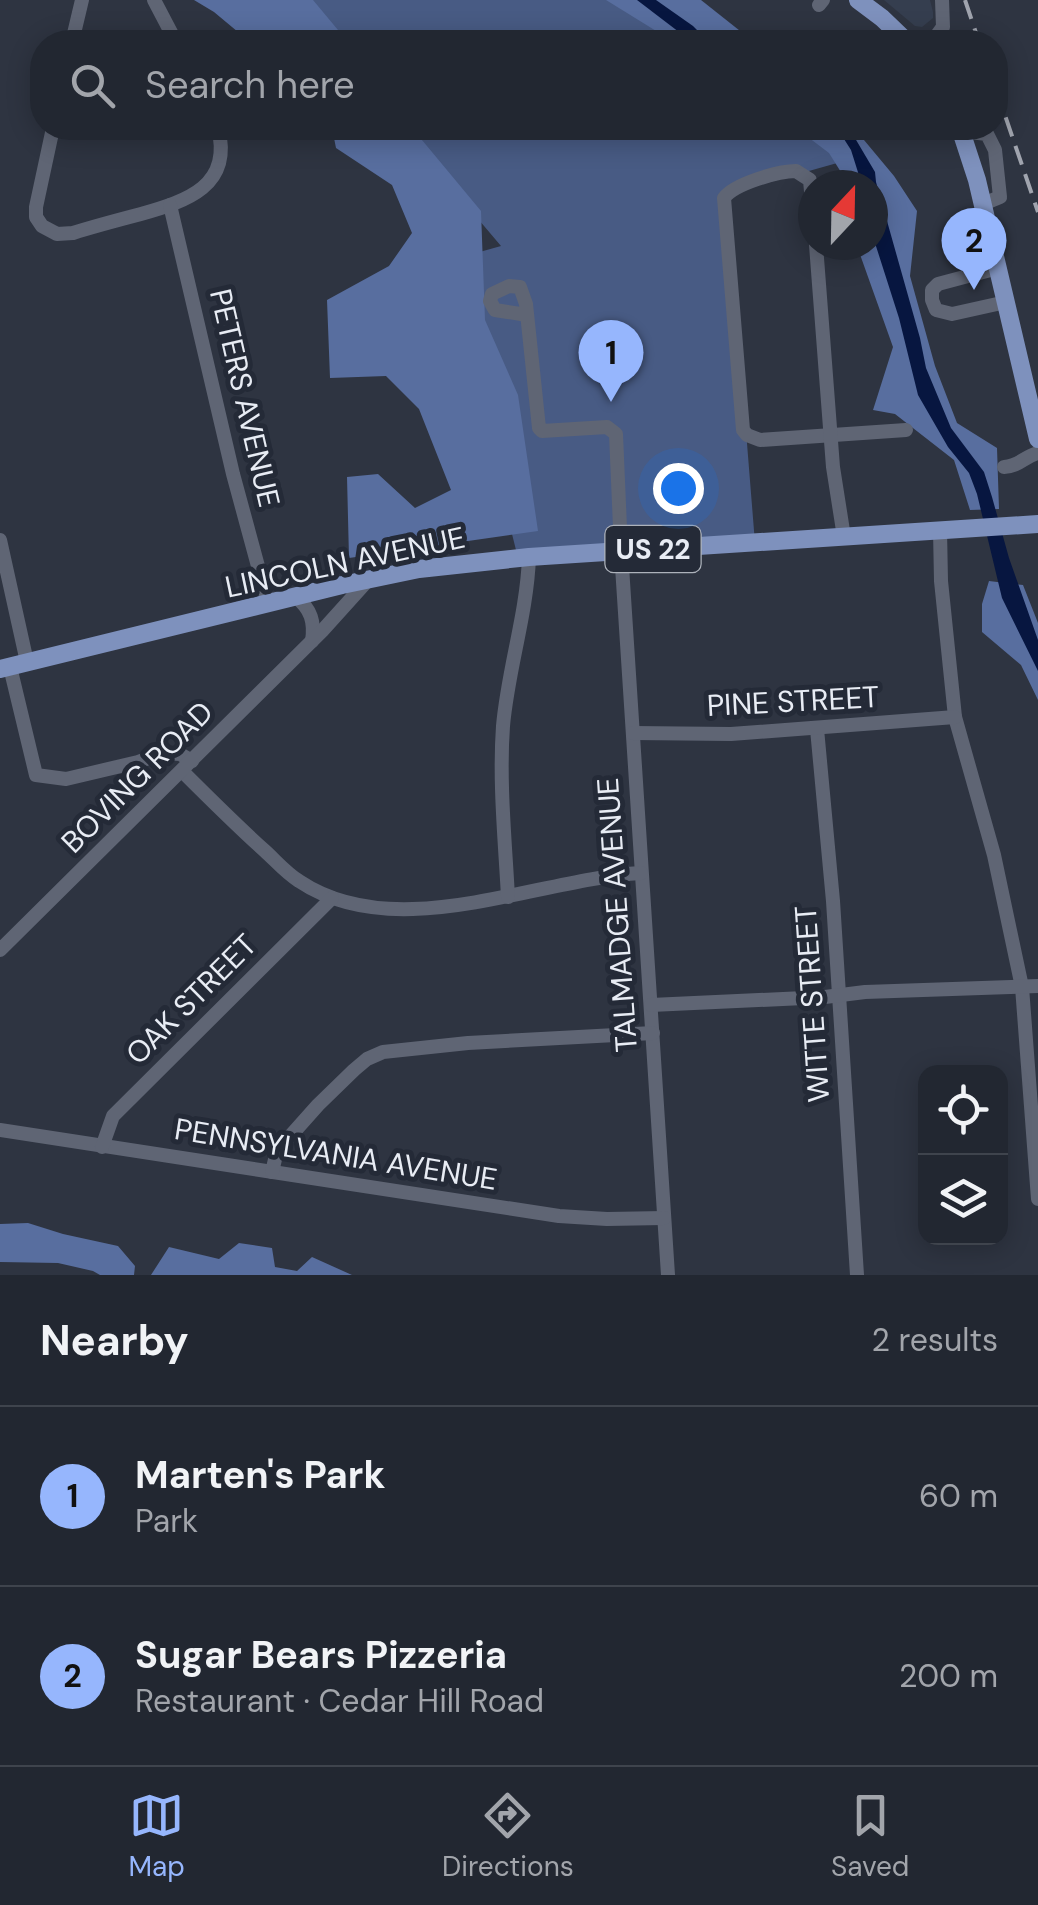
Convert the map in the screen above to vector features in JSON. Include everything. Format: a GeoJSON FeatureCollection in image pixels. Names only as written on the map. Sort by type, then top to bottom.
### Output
{"type":"FeatureCollection","features":[{"type":"Feature","properties":{"kind":"main road"},"geometry":{"type":"LineString","coordinates":[[858,0],[894,30]]}},
{"type":"Feature","properties":{"kind":"main road"},"geometry":{"type":"LineString","coordinates":[[965,140],[1038,439]]}},
{"type":"Feature","properties":{"kind":"main road","name":"LINCOLN AVENUE"},"geometry":{"type":"LineString","coordinates":[[12,666],[419,569],[529,557],[1038,524]]}},
{"type":"Feature","properties":{"kind":"street"},"geometry":{"type":"LineString","coordinates":[[75,30],[82,0]]}},
{"type":"Feature","properties":{"kind":"street"},"geometry":{"type":"LineString","coordinates":[[154,0],[170,30]]}},
{"type":"Feature","properties":{"kind":"street"},"geometry":{"type":"LineString","coordinates":[[941,30],[942,0]]}},
{"type":"Feature","properties":{"kind":"street"},"geometry":{"type":"LineString","coordinates":[[50,140],[36,207],[38,220],[49,232],[58,234],[170,205],[196,194],[215,173],[221,158],[219,140]]}},
{"type":"Feature","properties":{"kind":"street"},"geometry":{"type":"LineString","coordinates":[[798,172],[773,175],[728,192],[724,198],[744,430],[747,436],[760,440],[906,430]]}},
{"type":"Feature","properties":{"kind":"street","name":"PETERS AVENUE"},"geometry":{"type":"LineString","coordinates":[[170,205],[233,474],[268,603]]}},
{"type":"Feature","properties":{"kind":"street"},"geometry":{"type":"LineString","coordinates":[[817,260],[830,436],[844,537]]}},
{"type":"Feature","properties":{"kind":"street"},"geometry":{"type":"LineString","coordinates":[[998,268],[938,284],[932,290],[932,300],[936,310],[952,314],[1006,302]]}},
{"type":"Feature","properties":{"kind":"street","name":"TALMADGE AVENUE"},"geometry":{"type":"LineString","coordinates":[[526,315],[542,431],[607,426],[616,434],[668,1275]]}},
{"type":"Feature","properties":{"kind":"street"},"geometry":{"type":"LineString","coordinates":[[1004,467],[1015,466],[1026,456],[1038,453]]}},
{"type":"Feature","properties":{"kind":"street"},"geometry":{"type":"LineString","coordinates":[[940,530],[942,598],[955,717],[1030,986],[1038,1199]]}},
{"type":"Feature","properties":{"kind":"street"},"geometry":{"type":"LineString","coordinates":[[0,540],[12,666],[36,775],[66,779],[162,753],[180,754],[187,766],[295,878],[332,898],[374,907],[476,903],[589,878],[642,872]]}},
{"type":"Feature","properties":{"kind":"street"},"geometry":{"type":"LineString","coordinates":[[508,897],[502,781],[504,725],[529,557]]}},
{"type":"Feature","properties":{"kind":"street","name":"BOVING ROAD"},"geometry":{"type":"LineString","coordinates":[[0,950],[312,642],[368,580]]}},
{"type":"Feature","properties":{"kind":"street"},"geometry":{"type":"LineString","coordinates":[[296,597],[312,618],[312,642]]}},
{"type":"Feature","properties":{"kind":"street","name":"PINE STREET"},"geometry":{"type":"LineString","coordinates":[[633,733],[731,734],[955,717]]}},
{"type":"Feature","properties":{"kind":"street","name":"WITTE STREET"},"geometry":{"type":"LineString","coordinates":[[817,729],[857,1275]]}},
{"type":"Feature","properties":{"kind":"street","name":"OAK STREET"},"geometry":{"type":"LineString","coordinates":[[102,1147],[113,1116],[332,898]]}},
{"type":"Feature","properties":{"kind":"street"},"geometry":{"type":"LineString","coordinates":[[651,1006],[1030,986]]}},
{"type":"Feature","properties":{"kind":"street"},"geometry":{"type":"LineString","coordinates":[[272,1172],[280,1148],[318,1106],[354,1070],[382,1052],[653,1033]]}},
{"type":"Feature","properties":{"kind":"street","name":"PENNSYLVANIA AVENUE"},"geometry":{"type":"LineString","coordinates":[[0,1130],[559,1216],[607,1220],[664,1218]]}},
{"type":"Feature","properties":{"kind":"shaded area"},"geometry":{"type":"Polygon","coordinates":[[[194,0],[313,0],[338,30],[236,30],[194,0]]]}},
{"type":"Feature","properties":{"kind":"shaded area"},"geometry":{"type":"Polygon","coordinates":[[[293,0],[676,0],[724,30],[319,30],[293,0]]]}},
{"type":"Feature","properties":{"kind":"shaded area"},"geometry":{"type":"Polygon","coordinates":[[[606,0],[701,0],[739,30],[655,30],[606,0]]]}},
{"type":"Feature","properties":{"kind":"shaded area"},"geometry":{"type":"Polygon","coordinates":[[[637,0],[656,0],[697,30],[676,30],[637,0]]]}},
{"type":"Feature","properties":{"kind":"shaded area"},"geometry":{"type":"Polygon","coordinates":[[[884,0],[930,0],[933,18],[922,27],[915,26],[884,0]]]}},
{"type":"Feature","properties":{"kind":"shaded area"},"geometry":{"type":"Polygon","coordinates":[[[334,140],[422,140],[481,211],[485,320],[518,395],[538,531],[349,558],[347,477],[378,474],[415,508],[451,490],[419,409],[386,376],[330,378],[327,300],[389,266],[412,233],[392,185],[336,148],[334,140]]]}},
{"type":"Feature","properties":{"kind":"shaded area"},"geometry":{"type":"Polygon","coordinates":[[[411,140],[852,140],[862,156],[812,170],[798,170],[798,174],[727,194],[755,543],[518,558],[444,262],[501,246],[411,140]]]}},
{"type":"Feature","properties":{"kind":"shaded area"},"geometry":{"type":"Polygon","coordinates":[[[812,140],[864,140],[894,176],[917,211],[910,276],[935,366],[957,423],[997,448],[999,509],[970,510],[954,460],[895,414],[873,410],[893,347],[862,260],[888,260],[888,170],[840,170],[829,153],[812,140]]]}},
{"type":"Feature","properties":{"kind":"shaded area"},"geometry":{"type":"Polygon","coordinates":[[[845,140],[856,140],[874,170],[857,170],[845,140]]]}},
{"type":"Feature","properties":{"kind":"shaded area"},"geometry":{"type":"Polygon","coordinates":[[[888,225],[926,368],[951,428],[984,472],[1038,640],[1038,671],[1002,598],[969,473],[948,447],[918,395],[880,260],[888,260],[888,225]]]}},
{"type":"Feature","properties":{"kind":"shaded area"},"geometry":{"type":"Polygon","coordinates":[[[989,581],[1023,585],[1038,623],[1038,700],[1021,665],[982,632],[982,604],[989,581]]]}},
{"type":"Feature","properties":{"kind":"shaded area"},"geometry":{"type":"Polygon","coordinates":[[[28,1223],[118,1246],[135,1266],[134,1275],[100,1275],[58,1263],[0,1262],[0,1224],[28,1223]]]}},
{"type":"Feature","properties":{"kind":"shaded area"},"geometry":{"type":"Polygon","coordinates":[[[239,1243],[272,1248],[275,1267],[297,1271],[312,1257],[352,1275],[151,1275],[169,1247],[219,1259],[239,1243]]]}},
{"type":"Feature","properties":{"kind":"railway"},"geometry":{"type":"LineString","coordinates":[[965,0],[975,30]]}},
{"type":"Feature","properties":{"kind":"railway"},"geometry":{"type":"LineString","coordinates":[[1008,124],[1038,212]]}},
{"type":"Feature","properties":{"kind":"place","name":"Sugar Bears Pizzeria"},"geometry":{"type":"Point","coordinates":[974,290]}},
{"type":"Feature","properties":{"kind":"place","name":"Marten's Park"},"geometry":{"type":"Point","coordinates":[611,402]}}]}
